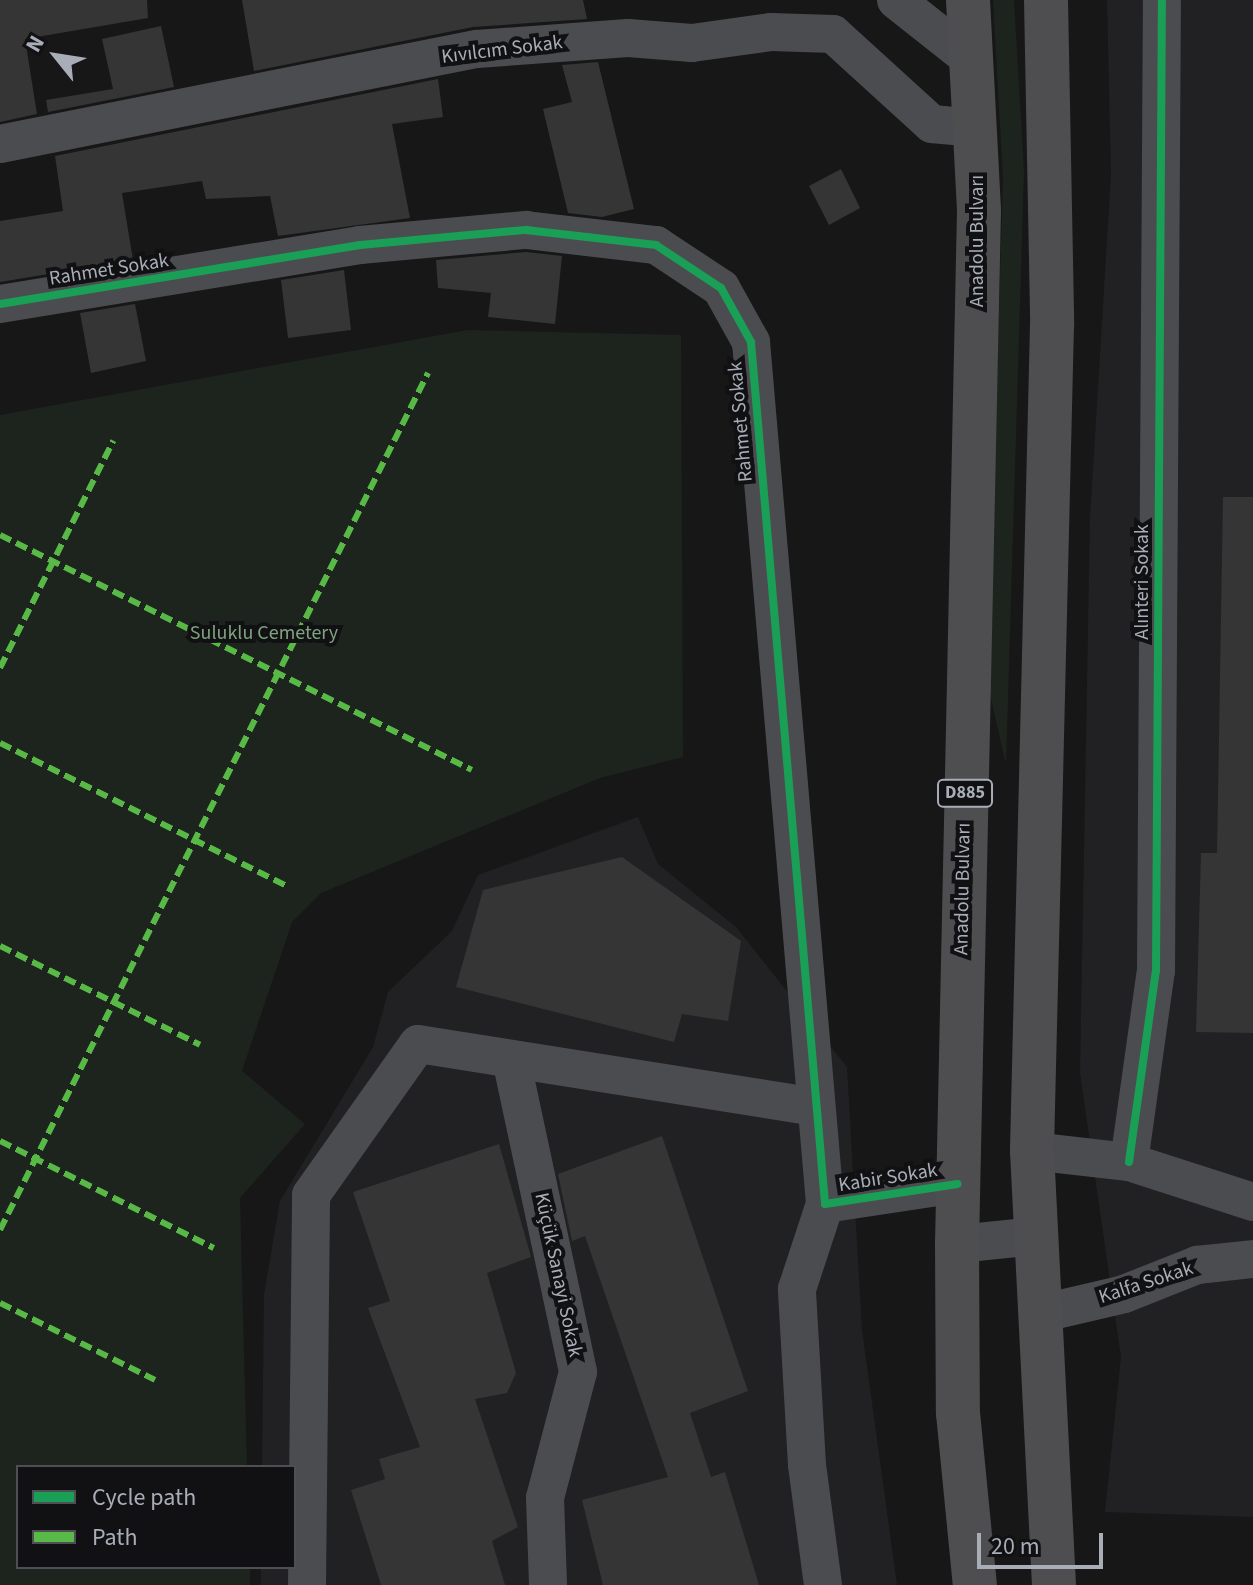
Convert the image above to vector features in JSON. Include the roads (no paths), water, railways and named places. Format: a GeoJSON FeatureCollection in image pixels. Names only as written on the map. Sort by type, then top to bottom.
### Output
{"type":"FeatureCollection","features":[{"type":"Feature","properties":{"kind":"highway","name":"Anadolu Bulvarı"},"geometry":{"type":"LineString","coordinates":[[968,0],[976,128],[957,1244],[958,1413],[975,1585]]}},
{"type":"Feature","properties":{"kind":"highway"},"geometry":{"type":"LineString","coordinates":[[1046,0],[1052,325],[1032,1151],[1054,1585]]}},
{"type":"Feature","properties":{"kind":"street"},"geometry":{"type":"LineString","coordinates":[[896,0],[973,61]]}},
{"type":"Feature","properties":{"kind":"street","name":"Alınteri Sokak"},"geometry":{"type":"LineString","coordinates":[[1129,1162],[1156,971],[1162,0]]}},
{"type":"Feature","properties":{"kind":"street","name":"Kıvılcım Sokak"},"geometry":{"type":"LineString","coordinates":[[0,144],[477,49],[628,38],[692,43],[771,32],[833,34],[932,124],[976,128]]}},
{"type":"Feature","properties":{"kind":"street","name":"Rahmet Sokak"},"geometry":{"type":"LineString","coordinates":[[0,304],[360,245],[526,230],[656,245],[721,288],[751,342],[815,1107]]}},
{"type":"Feature","properties":{"kind":"street"},"geometry":{"type":"LineString","coordinates":[[307,1585],[311,1195],[418,1044],[815,1107]]}},
{"type":"Feature","properties":{"kind":"street","name":"Küçük Sanayi Sokak"},"geometry":{"type":"LineString","coordinates":[[511,1059],[578,1372],[545,1498],[548,1585]]}},
{"type":"Feature","properties":{"kind":"street","name":"Kabir Sokak"},"geometry":{"type":"LineString","coordinates":[[815,1107],[825,1204],[797,1289],[807,1465],[823,1585]]}},
{"type":"Feature","properties":{"kind":"street"},"geometry":{"type":"LineString","coordinates":[[1032,1151],[1129,1162],[1253,1202]]}},
{"type":"Feature","properties":{"kind":"street","name":"Kabir Sokak"},"geometry":{"type":"LineString","coordinates":[[825,1204],[957,1184]]}},
{"type":"Feature","properties":{"kind":"street"},"geometry":{"type":"LineString","coordinates":[[957,1244],[1036,1236]]}},
{"type":"Feature","properties":{"kind":"street","name":"Kalfa Sokak"},"geometry":{"type":"LineString","coordinates":[[1039,1314],[1124,1294],[1197,1265],[1253,1259]]}},
{"type":"Feature","properties":{"kind":"park label","name":"Suluklu Cemetery"},"geometry":{"type":"Point","coordinates":[264,633]}}]}
